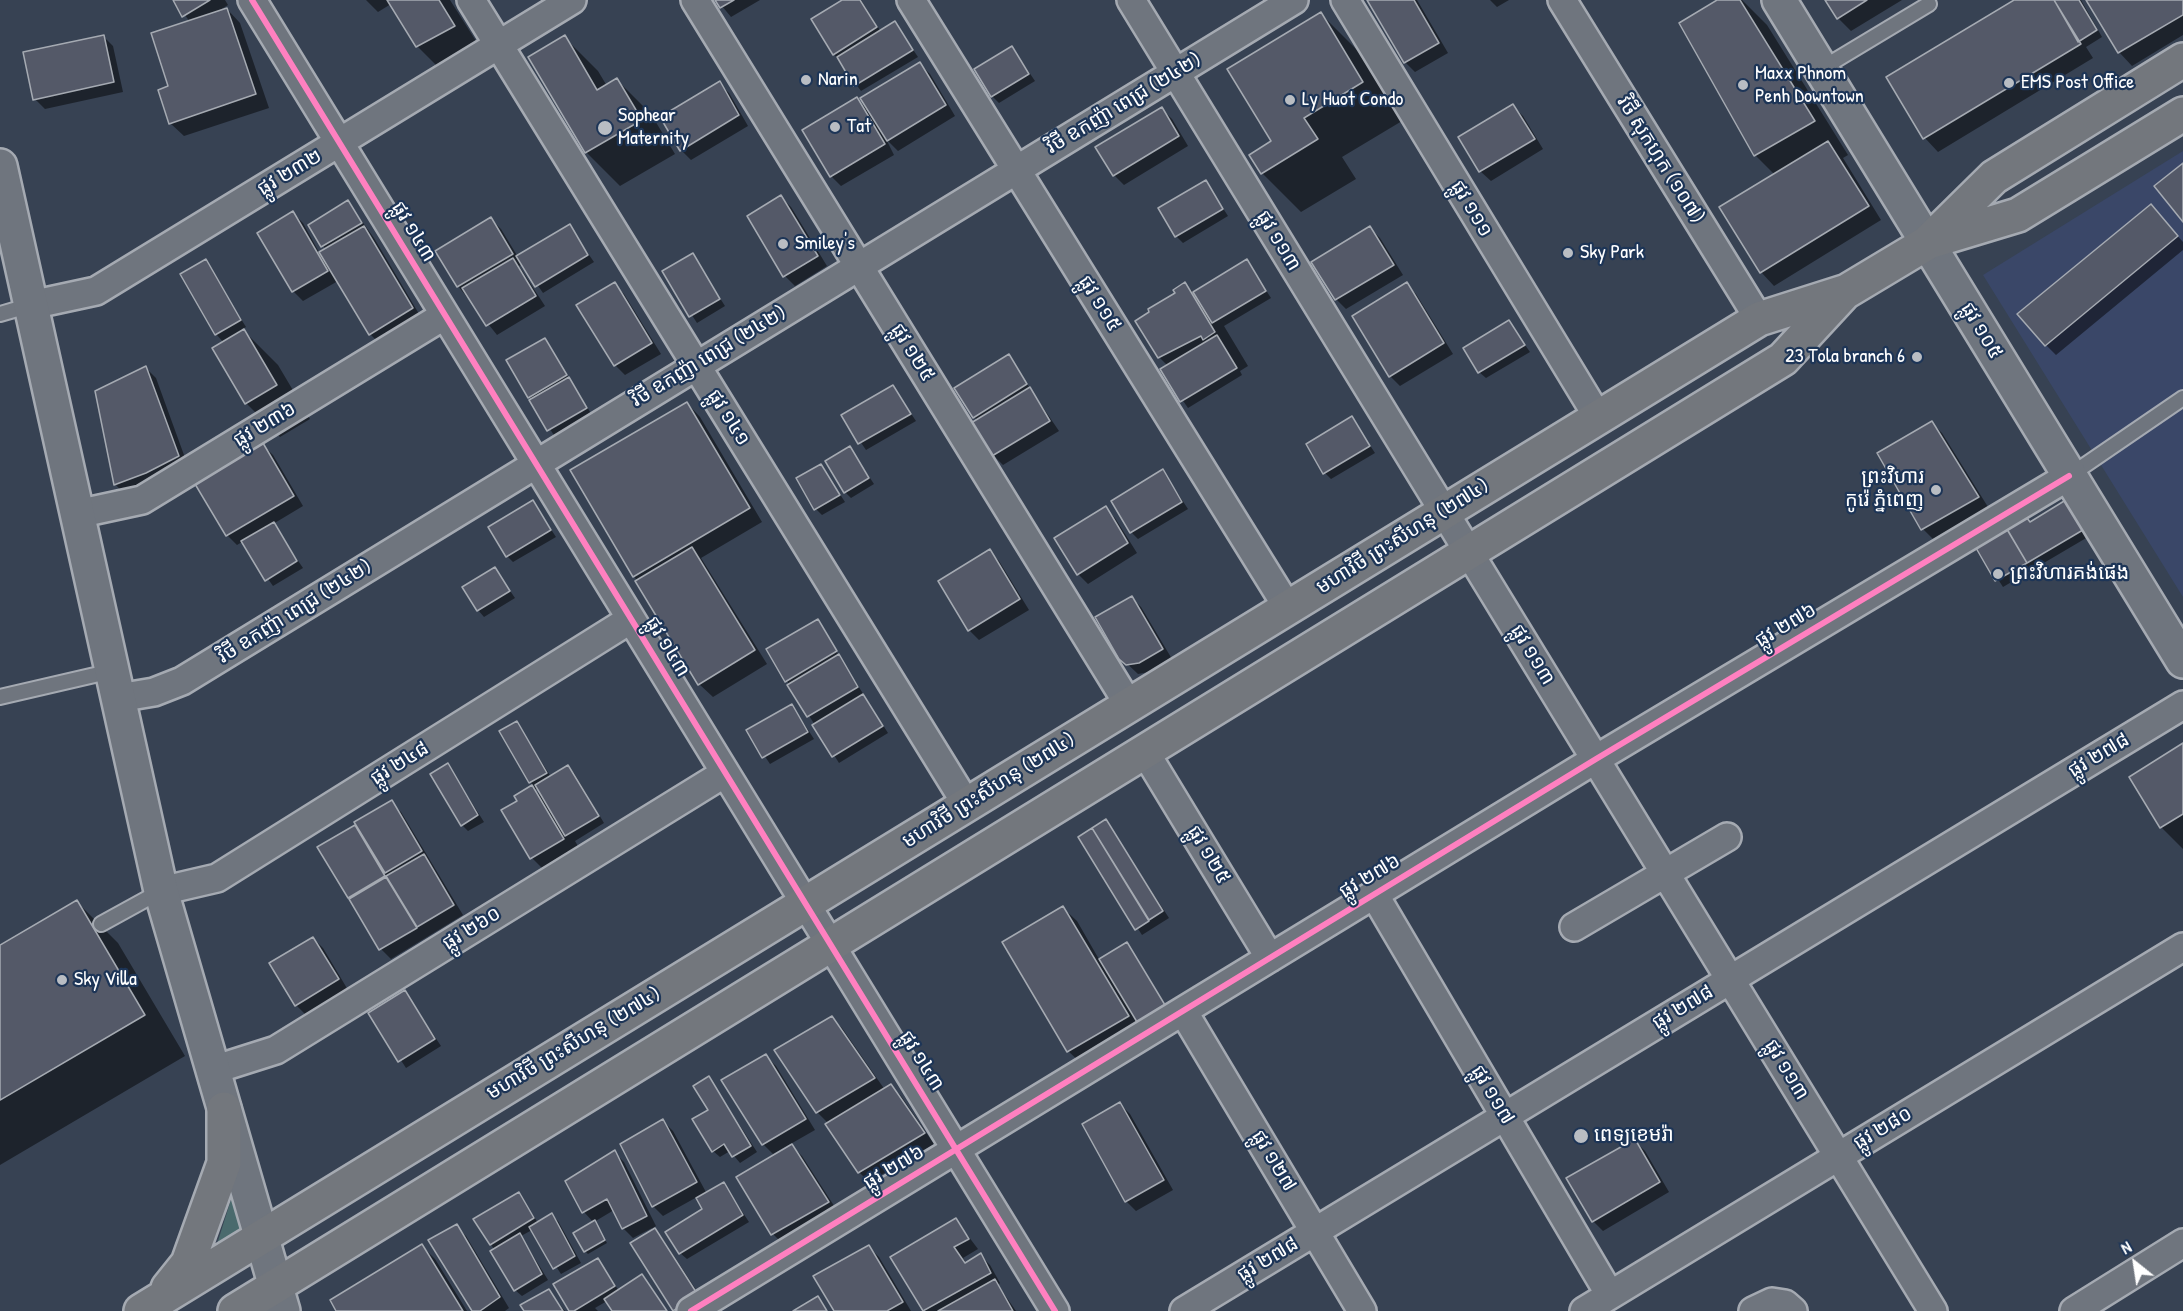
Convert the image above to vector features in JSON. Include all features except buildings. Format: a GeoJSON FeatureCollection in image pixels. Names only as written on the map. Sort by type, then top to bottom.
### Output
{"type":"FeatureCollection","features":[{"type":"Feature","properties":{"kind":"main road","name":"មហាវិថី ព្រះសីហនុ (២៧៤)"},"geometry":{"type":"LineString","coordinates":[[1927,243],[1994,177],[2183,60]]}},
{"type":"Feature","properties":{"kind":"main road","name":"មហាវិថី ព្រះសីហនុ (២៧៤)"},"geometry":{"type":"LineString","coordinates":[[149,1306],[261,1235],[1759,319],[1846,291],[1927,243],[2018,215],[2183,114]]}},
{"type":"Feature","properties":{"kind":"main road","name":"មហាវិថី ព្រះសីហនុ (២៧៤)"},"geometry":{"type":"LineString","coordinates":[[235,1311],[280,1298],[831,945],[1783,359],[1846,291]]}},
{"type":"Feature","properties":{"kind":"main road"},"geometry":{"type":"LineString","coordinates":[[149,1306],[188,1263],[224,1163],[224,1109]]}},
{"type":"Feature","properties":{"kind":"street","name":"ផ្លូវ ១៤៣"},"geometry":{"type":"LineString","coordinates":[[252,0],[1055,1311]]}},
{"type":"Feature","properties":{"kind":"street","name":"ផ្លូវ ១៤១"},"geometry":{"type":"LineString","coordinates":[[471,0],[967,805]]}},
{"type":"Feature","properties":{"kind":"street","name":"ផ្លូវ ២៣២"},"geometry":{"type":"LineString","coordinates":[[15,309],[96,291],[572,0]]}},
{"type":"Feature","properties":{"kind":"street","name":"ផ្លូវ ១២៥"},"geometry":{"type":"LineString","coordinates":[[695,0],[1129,705]]}},
{"type":"Feature","properties":{"kind":"street","name":"ផ្លូវ ១១៥"},"geometry":{"type":"LineString","coordinates":[[912,0],[1288,608]]}},
{"type":"Feature","properties":{"kind":"street","name":"ផ្លូវ ១១៣"},"geometry":{"type":"LineString","coordinates":[[1131,0],[1933,1311]]}},
{"type":"Feature","properties":{"kind":"street","name":"វិថី ឧកញ៉ា ពេជ្រ (២៤២)"},"geometry":{"type":"LineString","coordinates":[[115,685],[154,692],[182,681],[1294,0]]}},
{"type":"Feature","properties":{"kind":"street","name":"ផ្លូវ ១១១"},"geometry":{"type":"LineString","coordinates":[[1345,0],[1598,417]]}},
{"type":"Feature","properties":{"kind":"street","name":"វិថី សុកហុក (១០៧)"},"geometry":{"type":"LineString","coordinates":[[1562,0],[1759,319]]}},
{"type":"Feature","properties":{"kind":"street","name":"ផ្លូវ ១០៥"},"geometry":{"type":"LineString","coordinates":[[1779,0],[2183,661]]}},
{"type":"Feature","properties":{"kind":"street"},"geometry":{"type":"LineString","coordinates":[[0,166],[15,309],[77,514],[161,891],[280,1298]]}},
{"type":"Feature","properties":{"kind":"street","name":"ផ្លូវ ២៣៦"},"geometry":{"type":"LineString","coordinates":[[77,514],[142,500],[445,315]]}},
{"type":"Feature","properties":{"kind":"street","name":"ផ្លូវ ២៧៦"},"geometry":{"type":"LineString","coordinates":[[705,1307],[956,1149],[1374,894],[2069,476]]}},
{"type":"Feature","properties":{"kind":"street","name":"ផ្លូវ ២៤៨"},"geometry":{"type":"LineString","coordinates":[[161,891],[217,878],[631,619]]}},
{"type":"Feature","properties":{"kind":"street","name":"ផ្លូវ ២៧៨"},"geometry":{"type":"LineString","coordinates":[[1184,1311],[2183,705]]}},
{"type":"Feature","properties":{"kind":"street","name":"ផ្លូវ ១២៥"},"geometry":{"type":"LineString","coordinates":[[1145,752],[1270,958]]}},
{"type":"Feature","properties":{"kind":"street","name":"ផ្លូវ ២៦០"},"geometry":{"type":"LineString","coordinates":[[213,1070],[276,1050],[725,773]]}},
{"type":"Feature","properties":{"kind":"street"},"geometry":{"type":"LineString","coordinates":[[1574,927],[1727,837]]}},
{"type":"Feature","properties":{"kind":"street","name":"ផ្លូវ ១១៧"},"geometry":{"type":"LineString","coordinates":[[1374,894],[1610,1295]]}},
{"type":"Feature","properties":{"kind":"street","name":"ផ្លូវ ២៨០"},"geometry":{"type":"LineString","coordinates":[[1584,1311],[2183,947]]}},
{"type":"Feature","properties":{"kind":"street","name":"ផ្លូវ ១២៧"},"geometry":{"type":"LineString","coordinates":[[1183,1011],[1362,1311]]}},
{"type":"Feature","properties":{"kind":"street"},"geometry":{"type":"LineString","coordinates":[[2074,1311],[2183,1243]]}},
{"type":"Feature","properties":{"kind":"street"},"geometry":{"type":"LineString","coordinates":[[1753,1311],[1772,1302],[1785,1304],[1793,1311]]}},
{"type":"Feature","properties":{"kind":"lane"},"geometry":{"type":"LineString","coordinates":[[1821,69],[1929,4]]}},
{"type":"Feature","properties":{"kind":"lane"},"geometry":{"type":"LineString","coordinates":[[2069,476],[2183,398]]}},
{"type":"Feature","properties":{"kind":"lane"},"geometry":{"type":"LineString","coordinates":[[0,697],[115,685]]}},
{"type":"Feature","properties":{"kind":"lane"},"geometry":{"type":"LineString","coordinates":[[101,924],[161,891]]}},
{"type":"Feature","properties":{"kind":"shaded area"},"geometry":{"type":"Polygon","coordinates":[[[2183,151],[2183,597],[1983,275],[2183,151]]]}},
{"type":"Feature","properties":{"kind":"green space"},"geometry":{"type":"Polygon","coordinates":[[[235,1187],[241,1229],[217,1244],[235,1187]]]}},
{"type":"Feature","properties":{"kind":"cycle path"},"geometry":{"type":"LineString","coordinates":[[252,0],[1055,1311]]}},
{"type":"Feature","properties":{"kind":"cycle path"},"geometry":{"type":"LineString","coordinates":[[691,1311],[1596,759],[2069,476]]}},
{"type":"Feature","properties":{"kind":"place","name":"Narin"},"geometry":{"type":"Point","coordinates":[806,80]}},
{"type":"Feature","properties":{"kind":"place","name":"EMS Post Office"},"geometry":{"type":"Point","coordinates":[2009,83]}},
{"type":"Feature","properties":{"kind":"place","name":"Maxx Phnom Penh Downtown"},"geometry":{"type":"Point","coordinates":[1743,85]}},
{"type":"Feature","properties":{"kind":"place","name":"Ly Huot Condo"},"geometry":{"type":"Point","coordinates":[1290,100]}},
{"type":"Feature","properties":{"kind":"place","name":"Tat"},"geometry":{"type":"Point","coordinates":[835,127]}},
{"type":"Feature","properties":{"kind":"place","name":"Sophear Maternity"},"geometry":{"type":"Point","coordinates":[605,128]}},
{"type":"Feature","properties":{"kind":"place","name":"Smiley's"},"geometry":{"type":"Point","coordinates":[783,244]}},
{"type":"Feature","properties":{"kind":"place","name":"Sky Park"},"geometry":{"type":"Point","coordinates":[1568,253]}},
{"type":"Feature","properties":{"kind":"place","name":"23 Tola branch 6"},"geometry":{"type":"Point","coordinates":[1917,357]}},
{"type":"Feature","properties":{"kind":"place","name":"ព្រះវិហារ កូរ៉េ ភ្នំពេញ"},"geometry":{"type":"Point","coordinates":[1936,490]}},
{"type":"Feature","properties":{"kind":"place","name":"ព្រះវិហារគង់ផេង"},"geometry":{"type":"Point","coordinates":[1998,574]}},
{"type":"Feature","properties":{"kind":"place","name":"Sky Villa"},"geometry":{"type":"Point","coordinates":[62,980]}},
{"type":"Feature","properties":{"kind":"place","name":"ពេទ្យខេមរ៉ា"},"geometry":{"type":"Point","coordinates":[1581,1136]}}]}
